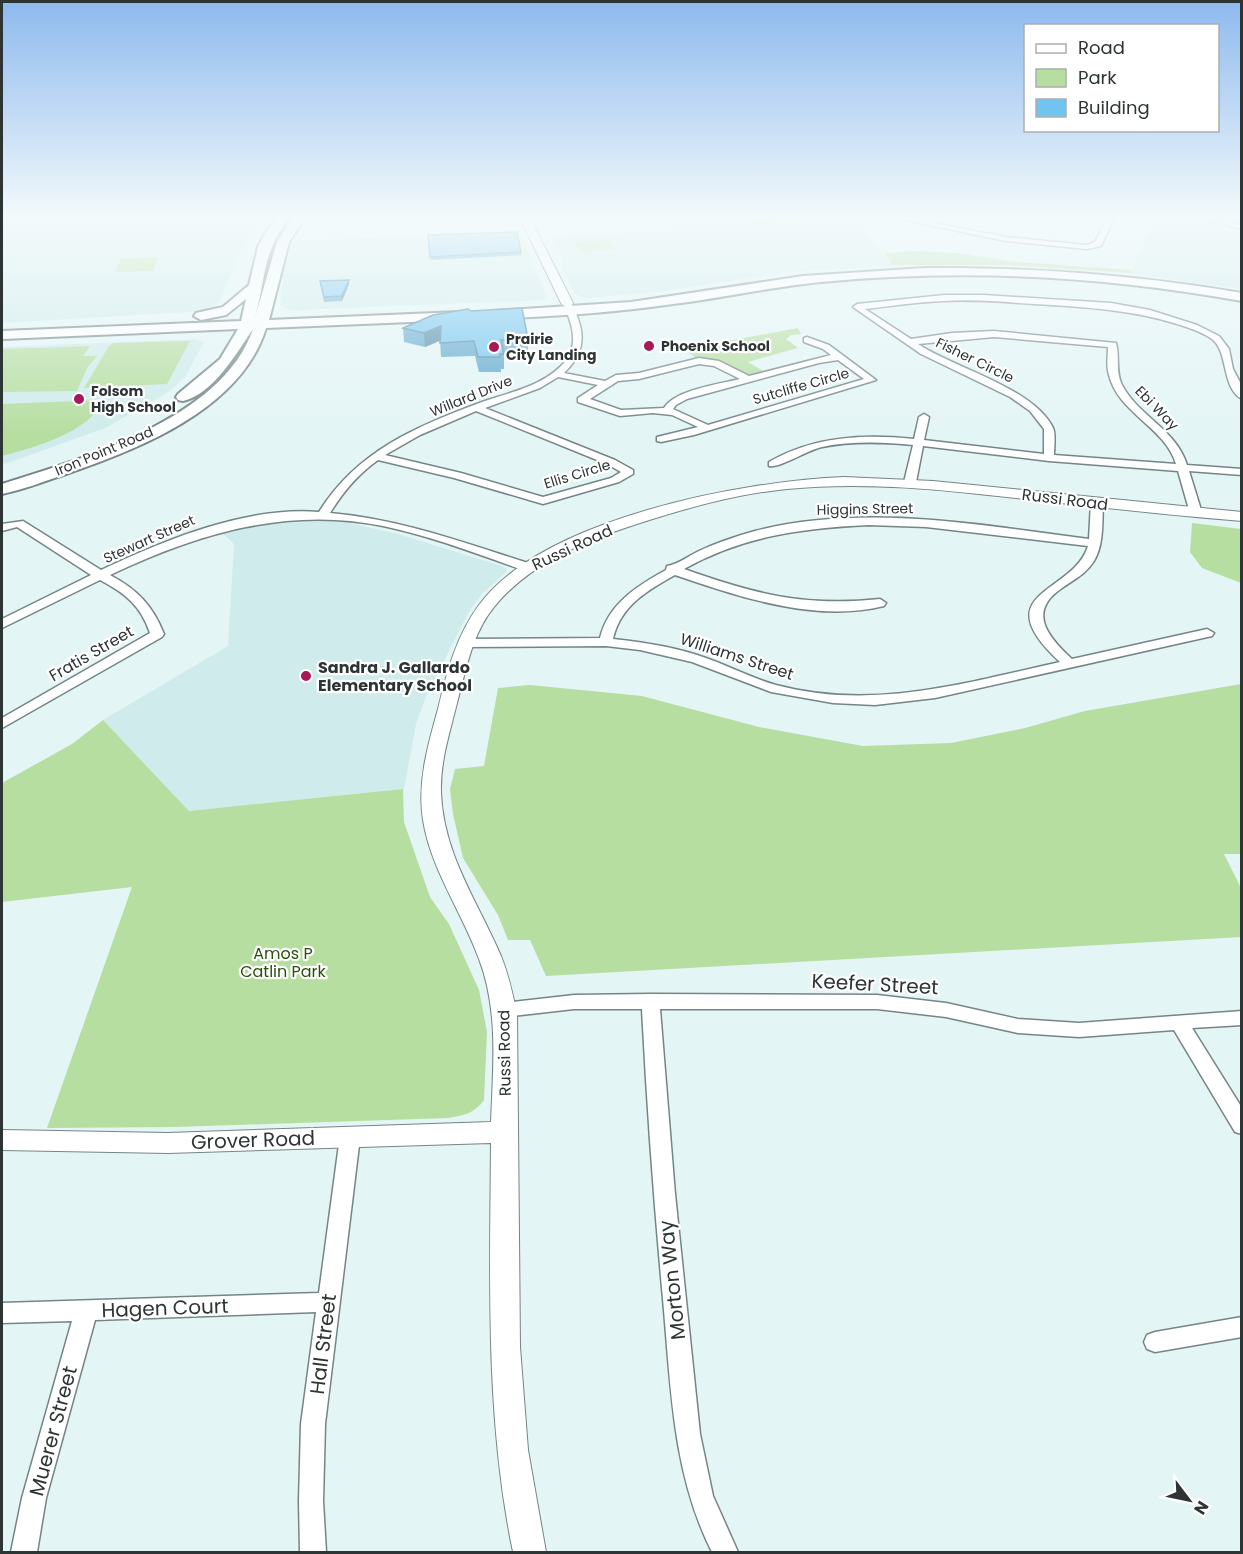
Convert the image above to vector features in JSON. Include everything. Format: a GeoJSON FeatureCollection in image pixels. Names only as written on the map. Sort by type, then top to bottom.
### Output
{"type":"FeatureCollection","features":[{"type":"Feature","properties":{"kind":"main road"},"geometry":{"type":"LineString","coordinates":[[2,327],[222,314],[231,309],[242,294],[248,291]]}},
{"type":"Feature","properties":{"kind":"main road","name":"Iron Point Road"},"geometry":{"type":"LineString","coordinates":[[2,489],[109,452],[186,413],[219,390],[249,357],[255,291]]}},
{"type":"Feature","properties":{"kind":"main road"},"geometry":{"type":"LineString","coordinates":[[271,291],[279,299],[281,309],[377,320],[681,299],[738,291]]}},
{"type":"Feature","properties":{"kind":"main road","name":"Iron Point Road"},"geometry":{"type":"LineString","coordinates":[[2,478],[67,456],[135,427],[172,405],[218,369],[237,346],[271,291]]}},
{"type":"Feature","properties":{"kind":"main road"},"geometry":{"type":"LineString","coordinates":[[2,335],[338,317],[475,307],[569,307],[687,291]]}},
{"type":"Feature","properties":{"kind":"main road"},"geometry":{"type":"LineString","coordinates":[[681,299],[710,291]]}},
{"type":"Feature","properties":{"kind":"main road"},"geometry":{"type":"LineString","coordinates":[[1205,291],[1242,294]]}},
{"type":"Feature","properties":{"kind":"main road"},"geometry":{"type":"LineString","coordinates":[[1218,291],[1242,294]]}},
{"type":"Feature","properties":{"kind":"main road"},"geometry":{"type":"LineString","coordinates":[[377,320],[393,316],[437,313],[443,309]]}},
{"type":"Feature","properties":{"kind":"main road"},"geometry":{"type":"LineString","coordinates":[[249,357],[263,350],[278,332],[338,317]]}},
{"type":"Feature","properties":{"kind":"main road"},"geometry":{"type":"LineString","coordinates":[[139,320],[254,320]]}},
{"type":"Feature","properties":{"kind":"main road"},"geometry":{"type":"LineString","coordinates":[[64,333],[115,335],[211,332],[223,337],[215,381],[180,409],[186,413]]}},
{"type":"Feature","properties":{"kind":"street","name":"Willard Drive"},"geometry":{"type":"LineString","coordinates":[[323,515],[344,482],[375,456],[403,441],[477,408],[526,390],[553,376],[572,358],[578,344],[569,307],[561,291]]}},
{"type":"Feature","properties":{"kind":"street","name":"Fisher Circle"},"geometry":{"type":"LineString","coordinates":[[1050,458],[1049,429],[1034,409],[1013,395],[938,360],[857,307],[944,298],[984,298],[1121,307],[1186,324],[1216,338],[1224,349],[1228,369],[1242,396]]}},
{"type":"Feature","properties":{"kind":"street","name":"Ebi Way"},"geometry":{"type":"LineString","coordinates":[[909,342],[982,334],[1113,345],[1115,382],[1126,397],[1174,446],[1196,513]]}},
{"type":"Feature","properties":{"kind":"street"},"geometry":{"type":"LineString","coordinates":[[807,340],[822,345],[840,357]]}},
{"type":"Feature","properties":{"kind":"street","name":"Sutcliffe Circle"},"geometry":{"type":"LineString","coordinates":[[668,411],[670,405],[680,399],[818,360],[840,357],[871,380],[706,428]]}},
{"type":"Feature","properties":{"kind":"street"},"geometry":{"type":"LineString","coordinates":[[706,428],[684,415],[668,411],[620,413],[582,400],[616,378],[643,375],[699,361],[716,363],[748,379]]}},
{"type":"Feature","properties":{"kind":"street"},"geometry":{"type":"LineString","coordinates":[[553,376],[602,386]]}},
{"type":"Feature","properties":{"kind":"street","name":"Ellis Circle"},"geometry":{"type":"LineString","coordinates":[[375,456],[457,475],[543,501],[615,480],[629,472],[477,408]]}},
{"type":"Feature","properties":{"kind":"street"},"geometry":{"type":"LineString","coordinates":[[910,482],[924,417]]}},
{"type":"Feature","properties":{"kind":"street"},"geometry":{"type":"LineString","coordinates":[[661,439],[706,428]]}},
{"type":"Feature","properties":{"kind":"street"},"geometry":{"type":"LineString","coordinates":[[773,464],[801,449],[838,441],[867,439],[1050,458],[1242,472]]}},
{"type":"Feature","properties":{"kind":"street","name":"Russi Road"},"geometry":{"type":"LineString","coordinates":[[529,1552],[513,1466],[506,1401],[504,1010],[486,946],[439,845],[431,802],[434,759],[460,657],[472,628],[494,597],[527,567],[546,555],[612,528],[728,494],[820,482],[910,482],[1242,517]]}},
{"type":"Feature","properties":{"kind":"street"},"geometry":{"type":"LineString","coordinates":[[1070,664],[1043,637],[1036,619],[1037,611],[1044,596],[1086,563],[1095,543],[1097,502]]}},
{"type":"Feature","properties":{"kind":"street","name":"Stewart Street"},"geometry":{"type":"LineString","coordinates":[[2,624],[169,543],[218,527],[270,517],[323,515],[384,523],[527,567]]}},
{"type":"Feature","properties":{"kind":"street","name":"Higgins Street"},"geometry":{"type":"LineString","coordinates":[[606,642],[609,625],[622,606],[671,569],[704,552],[756,535],[805,526],[848,522],[920,523],[1095,543]]}},
{"type":"Feature","properties":{"kind":"street"},"geometry":{"type":"LineString","coordinates":[[2,528],[19,523],[77,562],[103,575]]}},
{"type":"Feature","properties":{"kind":"street"},"geometry":{"type":"LineString","coordinates":[[671,569],[747,596],[785,604],[835,608],[880,603]]}},
{"type":"Feature","properties":{"kind":"street","name":"Fratis Street"},"geometry":{"type":"LineString","coordinates":[[2,724],[156,634],[151,618],[141,602],[127,589],[103,575]]}},
{"type":"Feature","properties":{"kind":"street","name":"Williams Street"},"geometry":{"type":"LineString","coordinates":[[466,643],[606,642],[681,654],[771,688],[854,700],[916,697],[1207,633]]}},
{"type":"Feature","properties":{"kind":"street","name":"Morton Way"},"geometry":{"type":"LineString","coordinates":[[651,1001],[659,1146],[687,1426],[698,1480],[714,1533],[725,1552]]}},
{"type":"Feature","properties":{"kind":"street","name":"Keefer Street"},"geometry":{"type":"LineString","coordinates":[[504,1010],[574,1002],[898,1004],[1047,1029],[1079,1030],[1242,1018]]}},
{"type":"Feature","properties":{"kind":"street"},"geometry":{"type":"LineString","coordinates":[[1180,1024],[1242,1126]]}},
{"type":"Feature","properties":{"kind":"street","name":"Grover Road"},"geometry":{"type":"LineString","coordinates":[[2,1140],[168,1143],[504,1132]]}},
{"type":"Feature","properties":{"kind":"street","name":"Hall Street"},"geometry":{"type":"LineString","coordinates":[[313,1552],[310,1501],[313,1424],[350,1137]]}},
{"type":"Feature","properties":{"kind":"street","name":"Hagen Court"},"geometry":{"type":"LineString","coordinates":[[2,1313],[328,1302]]}},
{"type":"Feature","properties":{"kind":"street","name":"Muerer Street"},"geometry":{"type":"LineString","coordinates":[[24,1552],[34,1498],[86,1311]]}},
{"type":"Feature","properties":{"kind":"street"},"geometry":{"type":"LineString","coordinates":[[1155,1342],[1242,1327]]}},
{"type":"Feature","properties":{"kind":"shaded area"},"geometry":{"type":"Polygon","coordinates":[[[2,291],[224,291],[219,302],[206,311],[2,323],[2,291]]]}},
{"type":"Feature","properties":{"kind":"shaded area"},"geometry":{"type":"Polygon","coordinates":[[[281,291],[544,291],[546,299],[296,310],[280,305],[281,291]]]}},
{"type":"Feature","properties":{"kind":"shaded area"},"geometry":{"type":"Polygon","coordinates":[[[573,291],[669,291],[587,298],[575,294],[573,291]]]}},
{"type":"Feature","properties":{"kind":"shaded area","name":"Folsom High School"},"geometry":{"type":"Polygon","coordinates":[[[196,339],[204,342],[185,377],[170,391],[105,428],[2,465],[2,347],[196,339]]]}},
{"type":"Feature","properties":{"kind":"shaded area","name":"Sandra J. Gallardo Elementary School"},"geometry":{"type":"Polygon","coordinates":[[[323,521],[349,523],[398,534],[507,569],[481,595],[469,612],[427,694],[416,724],[404,789],[189,811],[103,720],[228,646],[234,544],[221,532],[268,524],[323,521]]]}},
{"type":"Feature","properties":{"kind":"green space"},"geometry":{"type":"Polygon","coordinates":[[[798,328],[801,334],[791,335],[786,339],[798,348],[748,362],[763,371],[745,376],[696,358],[684,349],[798,328]]]}},
{"type":"Feature","properties":{"kind":"green space"},"geometry":{"type":"Polygon","coordinates":[[[190,341],[167,384],[84,388],[109,346],[114,343],[190,341]]]}},
{"type":"Feature","properties":{"kind":"green space"},"geometry":{"type":"Polygon","coordinates":[[[90,346],[83,356],[97,356],[87,368],[77,391],[2,392],[2,349],[90,346]]]}},
{"type":"Feature","properties":{"kind":"green space"},"geometry":{"type":"Polygon","coordinates":[[[103,400],[96,411],[74,430],[44,443],[2,456],[2,404],[103,400]]]}},
{"type":"Feature","properties":{"kind":"green space"},"geometry":{"type":"Polygon","coordinates":[[[1192,523],[1241,529],[1241,583],[1202,568],[1190,552],[1192,523]]]}},
{"type":"Feature","properties":{"kind":"green space"},"geometry":{"type":"Polygon","coordinates":[[[1241,684],[1241,854],[1224,854],[1241,888],[1241,937],[546,976],[530,940],[508,940],[498,915],[463,858],[453,814],[450,789],[455,769],[484,766],[498,688],[530,685],[642,696],[759,727],[863,746],[951,743],[1025,728],[1085,711],[1241,684]]]}},
{"type":"Feature","properties":{"kind":"green space","name":"Amos P Catlin Park"},"geometry":{"type":"Polygon","coordinates":[[[103,720],[189,811],[403,789],[404,822],[430,897],[449,924],[479,990],[487,1032],[484,1100],[480,1105],[468,1113],[448,1118],[175,1127],[47,1128],[132,887],[2,902],[2,783],[72,744],[103,720]]]}},
{"type":"Feature","properties":{"kind":"building"},"geometry":{"type":"Polygon","coordinates":[[[322,291],[344,291],[342,296],[324,297],[322,291]]]}},
{"type":"Feature","properties":{"kind":"building"},"geometry":{"type":"Polygon","coordinates":[[[522,308],[528,339],[501,340],[504,354],[500,354],[500,357],[478,357],[474,341],[440,343],[441,326],[424,333],[403,328],[433,315],[468,309],[471,311],[522,308]]]}},
{"type":"Feature","properties":{"kind":"place","name":"Phoenix School"},"geometry":{"type":"Point","coordinates":[649,346]}},
{"type":"Feature","properties":{"kind":"place","name":"Prairie City Landing"},"geometry":{"type":"Point","coordinates":[494,347]}},
{"type":"Feature","properties":{"kind":"place","name":"Folsom High School"},"geometry":{"type":"Point","coordinates":[79,399]}},
{"type":"Feature","properties":{"kind":"place","name":"Sandra J. Gallardo Elementary School"},"geometry":{"type":"Point","coordinates":[306,676]}}]}
